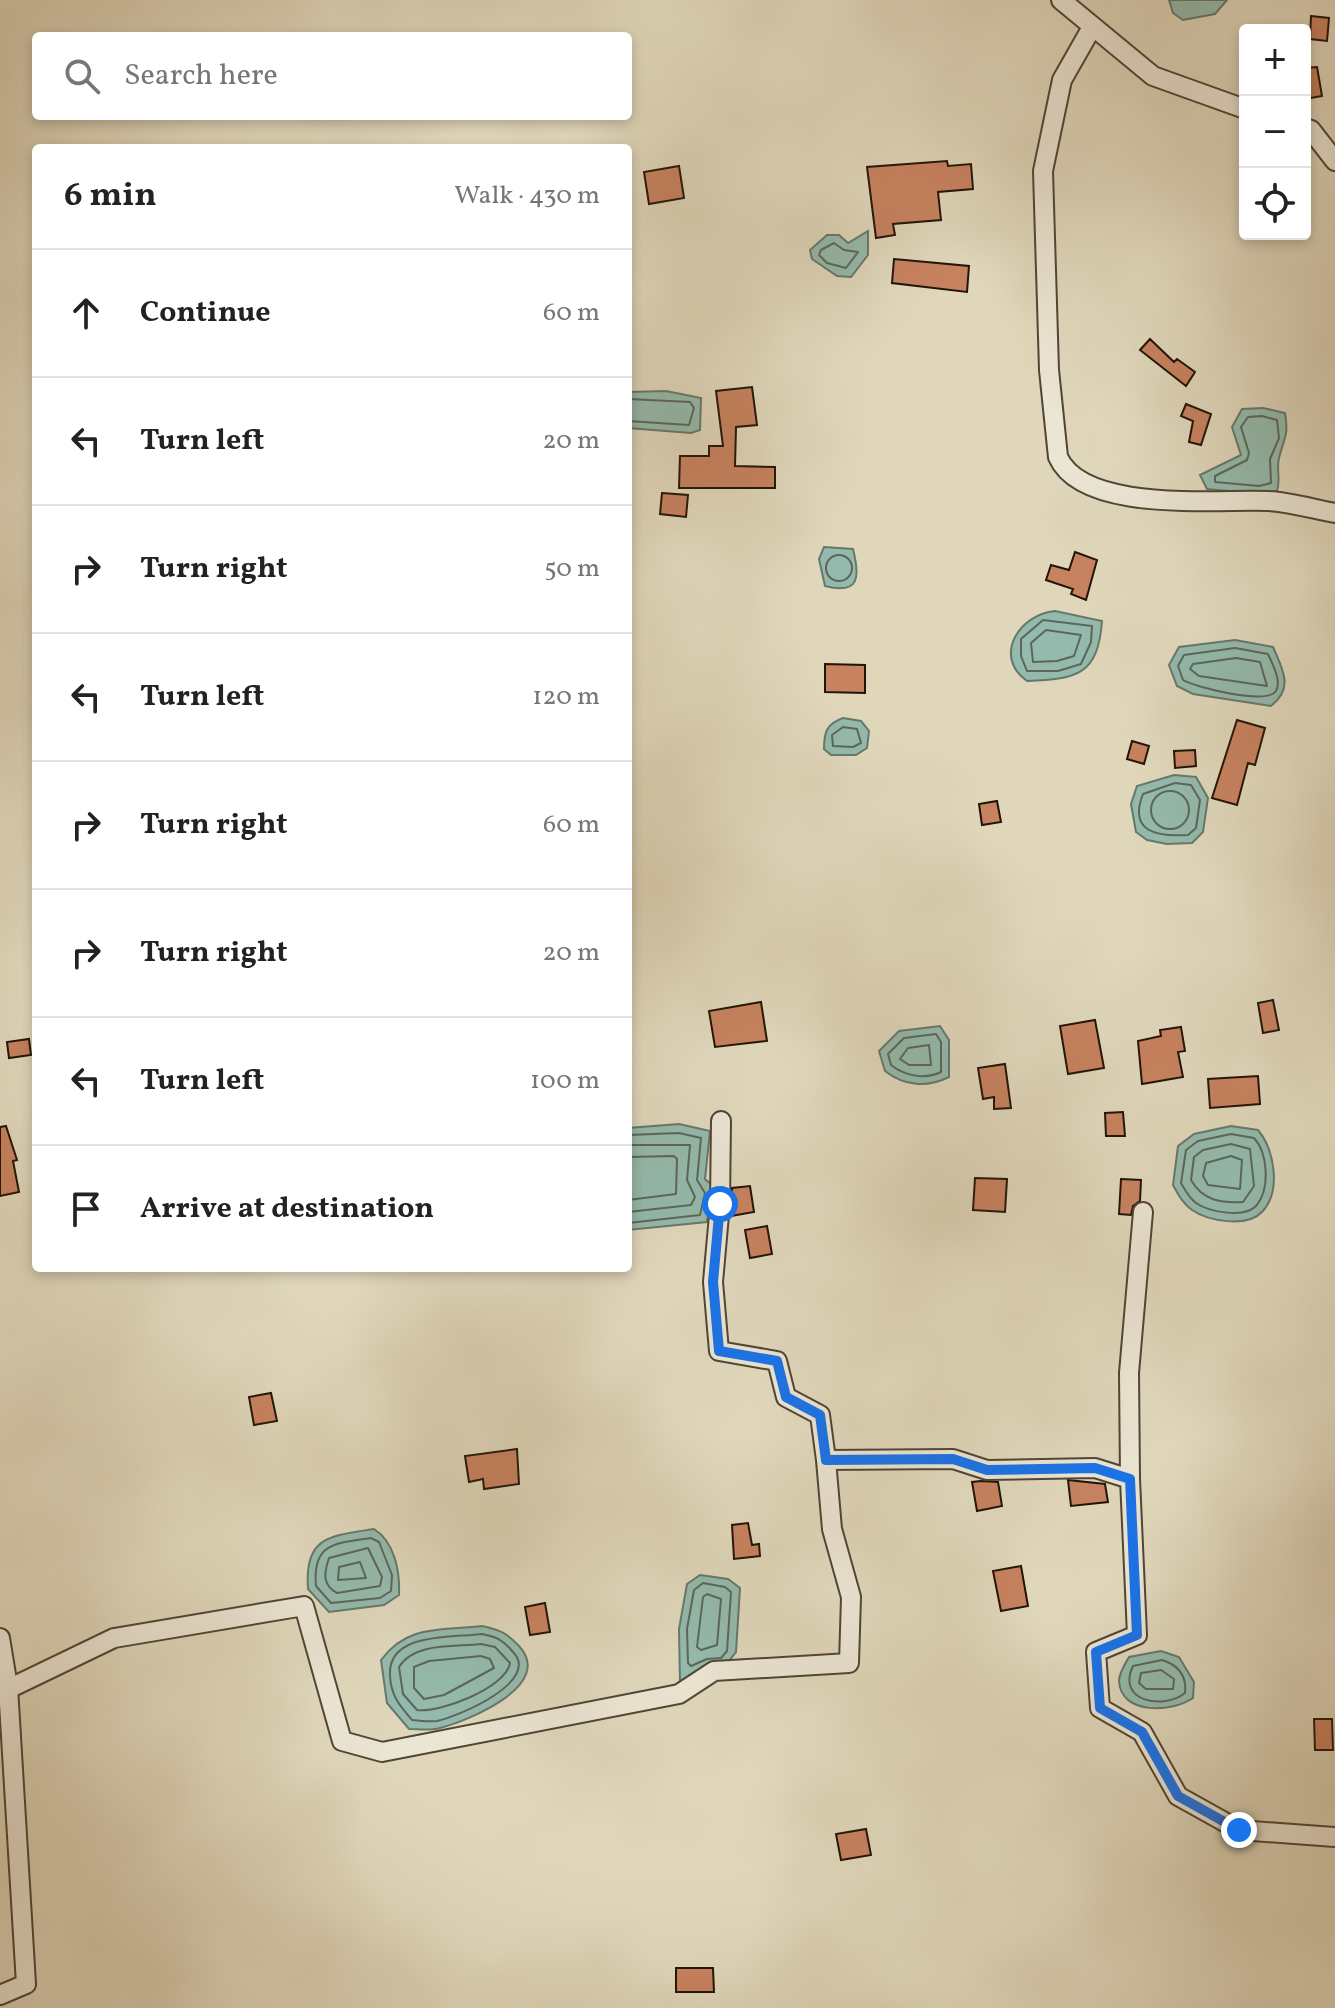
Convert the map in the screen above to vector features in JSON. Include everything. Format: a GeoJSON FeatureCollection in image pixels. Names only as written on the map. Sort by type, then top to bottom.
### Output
{"type":"FeatureCollection","features":[{"type":"Feature","properties":{"kind":"street"},"geometry":{"type":"LineString","coordinates":[[1061,0],[1091,29],[1153,76],[1239,107]]}},
{"type":"Feature","properties":{"kind":"street"},"geometry":{"type":"LineString","coordinates":[[1091,29],[1062,80],[1043,171],[1049,370],[1058,457],[1064,470],[1088,486],[1133,497],[1272,501],[1335,513]]}},
{"type":"Feature","properties":{"kind":"street"},"geometry":{"type":"LineString","coordinates":[[1311,130],[1335,161]]}},
{"type":"Feature","properties":{"kind":"street"},"geometry":{"type":"LineString","coordinates":[[4,1690],[114,1638],[304,1606],[342,1741],[382,1752],[679,1694],[714,1671],[849,1663],[851,1597],[832,1529],[820,1415],[786,1397],[777,1361],[719,1351],[713,1282],[720,1204],[721,1121]]}},
{"type":"Feature","properties":{"kind":"street"},"geometry":{"type":"LineString","coordinates":[[1143,1212],[1129,1373],[1137,1635],[1096,1652],[1100,1708],[1142,1732],[1178,1796],[1227,1824],[1239,1830],[1335,1837]]}},
{"type":"Feature","properties":{"kind":"street"},"geometry":{"type":"LineString","coordinates":[[826,1460],[953,1459],[987,1470],[1095,1468],[1130,1479]]}},
{"type":"Feature","properties":{"kind":"street"},"geometry":{"type":"LineString","coordinates":[[0,1638],[26,1984],[0,1995]]}},
{"type":"Feature","properties":{"kind":"water"},"geometry":{"type":"Polygon","coordinates":[[[1169,0],[1227,0],[1215,14],[1183,20],[1173,13],[1169,0]]]}},
{"type":"Feature","properties":{"kind":"water"},"geometry":{"type":"Polygon","coordinates":[[[868,231],[868,255],[851,277],[837,276],[812,259],[810,250],[827,235],[839,235],[848,243],[868,231]]]}},
{"type":"Feature","properties":{"kind":"water"},"geometry":{"type":"Polygon","coordinates":[[[666,391],[701,398],[700,430],[691,433],[632,428],[632,392],[666,391]]]}},
{"type":"Feature","properties":{"kind":"water"},"geometry":{"type":"Polygon","coordinates":[[[1263,408],[1285,413],[1286,432],[1278,462],[1277,491],[1260,494],[1207,489],[1200,475],[1241,455],[1232,427],[1242,409],[1263,408]]]}},
{"type":"Feature","properties":{"kind":"water"},"geometry":{"type":"Polygon","coordinates":[[[824,547],[853,549],[856,575],[851,586],[825,586],[819,559],[824,547]]]}},
{"type":"Feature","properties":{"kind":"water"},"geometry":{"type":"Polygon","coordinates":[[[1055,611],[1102,621],[1095,653],[1089,664],[1071,676],[1027,681],[1012,660],[1011,649],[1015,638],[1031,620],[1055,611]]]}},
{"type":"Feature","properties":{"kind":"water"},"geometry":{"type":"Polygon","coordinates":[[[1235,640],[1273,647],[1283,671],[1284,685],[1271,706],[1193,694],[1177,686],[1169,665],[1179,647],[1235,640]]]}},
{"type":"Feature","properties":{"kind":"water"},"geometry":{"type":"Polygon","coordinates":[[[843,718],[861,721],[869,731],[867,748],[856,755],[831,755],[824,749],[828,729],[843,718]]]}},
{"type":"Feature","properties":{"kind":"water"},"geometry":{"type":"Polygon","coordinates":[[[1174,775],[1196,777],[1208,798],[1203,832],[1192,843],[1167,844],[1147,840],[1136,832],[1131,804],[1137,786],[1174,775]]]}},
{"type":"Feature","properties":{"kind":"water"},"geometry":{"type":"Polygon","coordinates":[[[940,1026],[949,1040],[949,1077],[916,1084],[900,1080],[885,1071],[879,1051],[899,1031],[940,1026]]]}},
{"type":"Feature","properties":{"kind":"water"},"geometry":{"type":"Polygon","coordinates":[[[679,1124],[710,1131],[705,1179],[712,1185],[707,1222],[632,1230],[632,1128],[679,1124]]]}},
{"type":"Feature","properties":{"kind":"water"},"geometry":{"type":"Polygon","coordinates":[[[1231,1126],[1258,1130],[1268,1148],[1274,1170],[1268,1203],[1262,1212],[1247,1220],[1217,1220],[1199,1214],[1183,1202],[1173,1185],[1178,1146],[1194,1134],[1231,1126]]]}},
{"type":"Feature","properties":{"kind":"water"},"geometry":{"type":"Polygon","coordinates":[[[374,1529],[387,1542],[395,1558],[399,1595],[384,1605],[329,1612],[308,1589],[310,1558],[323,1542],[333,1537],[374,1529]]]}},
{"type":"Feature","properties":{"kind":"water"},"geometry":{"type":"Polygon","coordinates":[[[700,1575],[728,1579],[740,1588],[736,1652],[724,1667],[709,1667],[680,1683],[679,1629],[687,1584],[700,1575]]]}},
{"type":"Feature","properties":{"kind":"water"},"geometry":{"type":"Polygon","coordinates":[[[482,1626],[503,1633],[519,1646],[527,1660],[526,1674],[518,1687],[488,1709],[453,1724],[432,1729],[409,1729],[387,1703],[381,1660],[391,1648],[414,1635],[439,1629],[482,1626]]]}},
{"type":"Feature","properties":{"kind":"water"},"geometry":{"type":"Polygon","coordinates":[[[1161,1651],[1179,1657],[1194,1682],[1193,1698],[1161,1708],[1138,1705],[1122,1692],[1119,1681],[1121,1672],[1129,1657],[1161,1651]]]}},
{"type":"Feature","properties":{"kind":"building"},"geometry":{"type":"Polygon","coordinates":[[[1311,16],[1329,18],[1327,41],[1311,39],[1311,16]]]}},
{"type":"Feature","properties":{"kind":"building"},"geometry":{"type":"Polygon","coordinates":[[[1317,67],[1322,96],[1311,98],[1311,68],[1317,67]]]}},
{"type":"Feature","properties":{"kind":"building"},"geometry":{"type":"Polygon","coordinates":[[[947,161],[948,166],[971,164],[973,189],[938,192],[941,220],[893,224],[895,235],[876,238],[867,167],[947,161]]]}},
{"type":"Feature","properties":{"kind":"building"},"geometry":{"type":"Polygon","coordinates":[[[679,166],[684,198],[649,204],[644,172],[679,166]]]}},
{"type":"Feature","properties":{"kind":"building"},"geometry":{"type":"Polygon","coordinates":[[[894,259],[969,266],[967,292],[892,283],[894,259]]]}},
{"type":"Feature","properties":{"kind":"building"},"geometry":{"type":"Polygon","coordinates":[[[1150,339],[1174,362],[1177,359],[1195,372],[1186,386],[1140,350],[1150,339]]]}},
{"type":"Feature","properties":{"kind":"building"},"geometry":{"type":"Polygon","coordinates":[[[752,387],[757,425],[736,427],[735,466],[775,467],[775,488],[679,488],[680,456],[709,456],[709,446],[723,446],[716,391],[752,387]]]}},
{"type":"Feature","properties":{"kind":"building"},"geometry":{"type":"Polygon","coordinates":[[[1186,404],[1211,414],[1201,445],[1189,442],[1193,421],[1181,416],[1186,404]]]}},
{"type":"Feature","properties":{"kind":"building"},"geometry":{"type":"Polygon","coordinates":[[[662,493],[688,495],[686,517],[660,514],[662,493]]]}},
{"type":"Feature","properties":{"kind":"building"},"geometry":{"type":"Polygon","coordinates":[[[1075,552],[1097,560],[1086,600],[1071,594],[1073,589],[1046,580],[1051,565],[1069,570],[1075,552]]]}},
{"type":"Feature","properties":{"kind":"building"},"geometry":{"type":"Polygon","coordinates":[[[825,664],[865,665],[865,693],[825,692],[825,664]]]}},
{"type":"Feature","properties":{"kind":"building"},"geometry":{"type":"Polygon","coordinates":[[[1237,720],[1265,728],[1255,765],[1248,763],[1237,805],[1212,798],[1237,720]]]}},
{"type":"Feature","properties":{"kind":"building"},"geometry":{"type":"Polygon","coordinates":[[[1132,741],[1149,746],[1144,764],[1127,759],[1132,741]]]}},
{"type":"Feature","properties":{"kind":"building"},"geometry":{"type":"Polygon","coordinates":[[[1195,750],[1196,766],[1175,768],[1174,751],[1195,750]]]}},
{"type":"Feature","properties":{"kind":"building"},"geometry":{"type":"Polygon","coordinates":[[[997,801],[1001,822],[982,825],[979,804],[997,801]]]}},
{"type":"Feature","properties":{"kind":"building"},"geometry":{"type":"Polygon","coordinates":[[[1273,1000],[1279,1030],[1263,1033],[1258,1003],[1273,1000]]]}},
{"type":"Feature","properties":{"kind":"building"},"geometry":{"type":"Polygon","coordinates":[[[761,1002],[767,1041],[715,1047],[709,1011],[761,1002]]]}},
{"type":"Feature","properties":{"kind":"building"},"geometry":{"type":"Polygon","coordinates":[[[1095,1020],[1104,1068],[1068,1074],[1060,1026],[1095,1020]]]}},
{"type":"Feature","properties":{"kind":"building"},"geometry":{"type":"Polygon","coordinates":[[[1181,1027],[1185,1051],[1178,1052],[1183,1077],[1142,1084],[1138,1041],[1161,1036],[1160,1030],[1181,1027]]]}},
{"type":"Feature","properties":{"kind":"building"},"geometry":{"type":"Polygon","coordinates":[[[29,1039],[31,1055],[9,1058],[7,1042],[29,1039]]]}},
{"type":"Feature","properties":{"kind":"building"},"geometry":{"type":"Polygon","coordinates":[[[1005,1064],[1011,1108],[994,1109],[994,1097],[983,1099],[978,1068],[1005,1064]]]}},
{"type":"Feature","properties":{"kind":"building"},"geometry":{"type":"Polygon","coordinates":[[[1258,1076],[1260,1104],[1210,1108],[1208,1079],[1258,1076]]]}},
{"type":"Feature","properties":{"kind":"building"},"geometry":{"type":"Polygon","coordinates":[[[1123,1112],[1125,1136],[1106,1136],[1105,1113],[1123,1112]]]}},
{"type":"Feature","properties":{"kind":"building"},"geometry":{"type":"Polygon","coordinates":[[[6,1126],[17,1160],[13,1161],[19,1192],[0,1196],[0,1127],[6,1126]]]}},
{"type":"Feature","properties":{"kind":"building"},"geometry":{"type":"Polygon","coordinates":[[[975,1178],[1007,1179],[1005,1212],[973,1210],[975,1178]]]}},
{"type":"Feature","properties":{"kind":"building"},"geometry":{"type":"Polygon","coordinates":[[[1121,1179],[1141,1180],[1140,1201],[1133,1206],[1131,1215],[1119,1214],[1121,1179]]]}},
{"type":"Feature","properties":{"kind":"building"},"geometry":{"type":"Polygon","coordinates":[[[750,1186],[754,1212],[731,1216],[732,1188],[750,1186]]]}},
{"type":"Feature","properties":{"kind":"building"},"geometry":{"type":"Polygon","coordinates":[[[767,1226],[772,1254],[750,1258],[745,1230],[767,1226]]]}},
{"type":"Feature","properties":{"kind":"building"},"geometry":{"type":"Polygon","coordinates":[[[271,1393],[277,1421],[254,1425],[249,1397],[271,1393]]]}},
{"type":"Feature","properties":{"kind":"building"},"geometry":{"type":"Polygon","coordinates":[[[517,1449],[519,1484],[484,1489],[483,1479],[469,1482],[465,1456],[517,1449]]]}},
{"type":"Feature","properties":{"kind":"building"},"geometry":{"type":"Polygon","coordinates":[[[1068,1480],[1105,1484],[1108,1502],[1071,1506],[1068,1480]]]}},
{"type":"Feature","properties":{"kind":"building"},"geometry":{"type":"Polygon","coordinates":[[[972,1482],[998,1482],[1002,1506],[977,1511],[972,1482]]]}},
{"type":"Feature","properties":{"kind":"building"},"geometry":{"type":"Polygon","coordinates":[[[748,1523],[752,1545],[759,1544],[760,1556],[734,1559],[732,1525],[748,1523]]]}},
{"type":"Feature","properties":{"kind":"building"},"geometry":{"type":"Polygon","coordinates":[[[1021,1566],[1028,1606],[1001,1611],[993,1571],[1021,1566]]]}},
{"type":"Feature","properties":{"kind":"building"},"geometry":{"type":"Polygon","coordinates":[[[545,1603],[550,1632],[530,1635],[525,1607],[545,1603]]]}},
{"type":"Feature","properties":{"kind":"building"},"geometry":{"type":"Polygon","coordinates":[[[1314,1719],[1332,1719],[1333,1750],[1315,1750],[1314,1719]]]}},
{"type":"Feature","properties":{"kind":"building"},"geometry":{"type":"Polygon","coordinates":[[[866,1829],[871,1855],[841,1860],[836,1834],[866,1829]]]}},
{"type":"Feature","properties":{"kind":"building"},"geometry":{"type":"Polygon","coordinates":[[[676,1968],[713,1968],[714,1992],[676,1992],[676,1968]]]}},
{"type":"Feature","properties":{"kind":"route"},"geometry":{"type":"LineString","coordinates":[[720,1204],[713,1282],[719,1351],[777,1361],[786,1397],[820,1415],[826,1460],[953,1459],[987,1470],[1095,1468],[1130,1479],[1137,1635],[1096,1652],[1100,1708],[1142,1732],[1178,1796],[1239,1830]]}}]}
